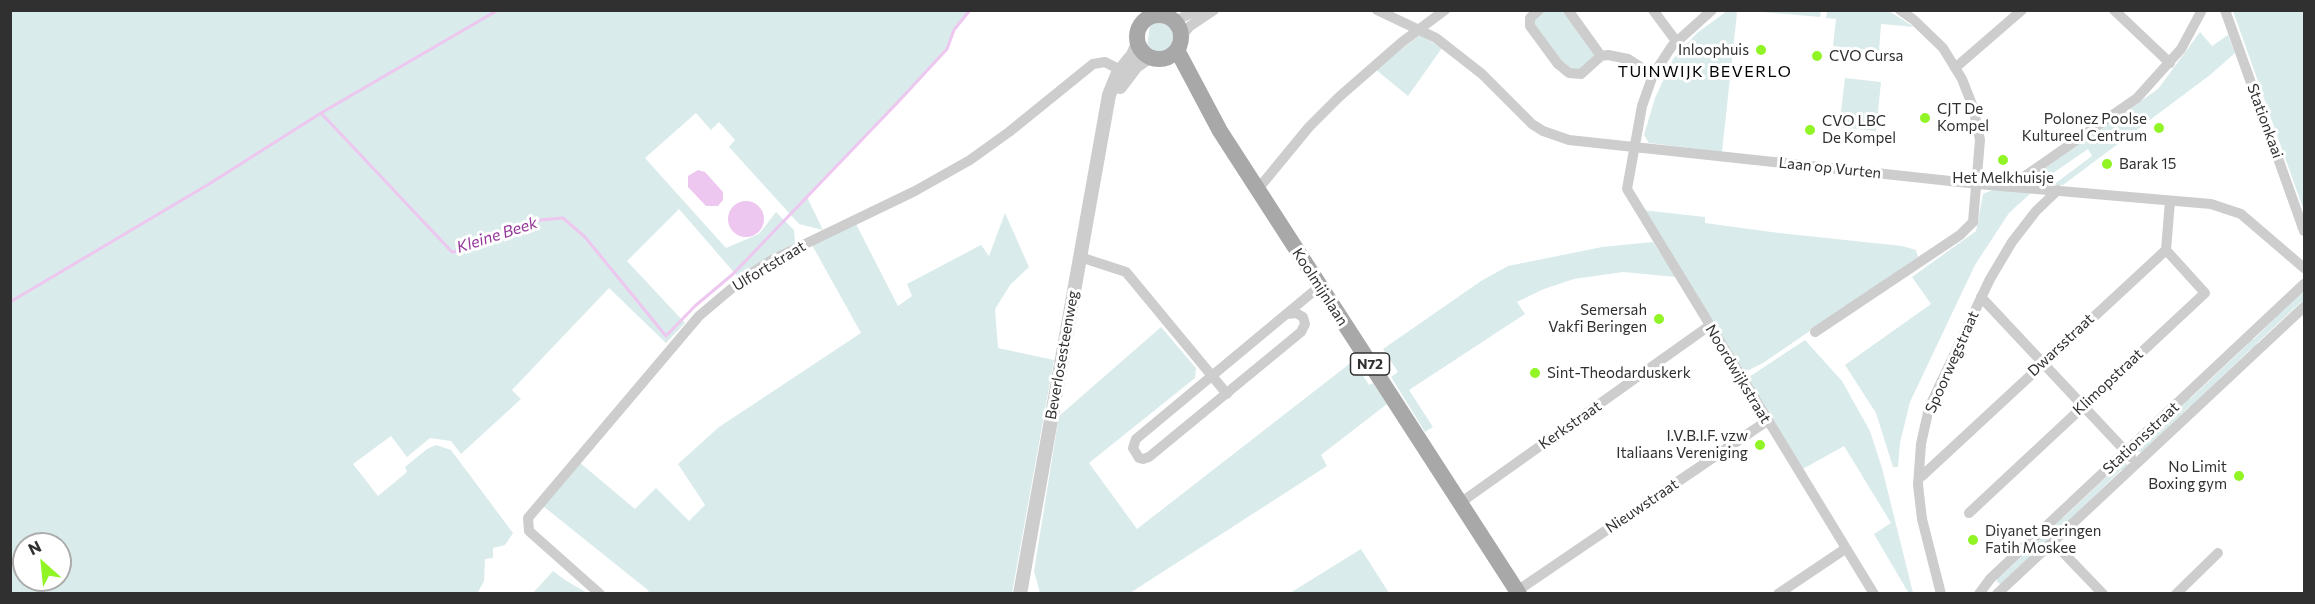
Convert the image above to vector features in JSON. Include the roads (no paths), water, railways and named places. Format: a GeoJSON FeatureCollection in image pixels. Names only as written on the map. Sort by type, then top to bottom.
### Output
{"type":"FeatureCollection","features":[{"type":"Feature","properties":{"kind":"main road"},"geometry":{"type":"LineString","coordinates":[[1138,43],[1137,33],[1146,15],[1177,36],[1155,58]]}},
{"type":"Feature","properties":{"kind":"main road","name":"Koolmijnlaan"},"geometry":{"type":"LineString","coordinates":[[1177,36],[1220,131]]}},
{"type":"Feature","properties":{"kind":"main road","name":"N72"},"geometry":{"type":"LineString","coordinates":[[1138,43],[1155,58]]}},
{"type":"Feature","properties":{"kind":"main road","name":"Koolmijnlaan"},"geometry":{"type":"LineString","coordinates":[[1155,58],[1175,70],[1220,131],[1518,592]]}},
{"type":"Feature","properties":{"kind":"street"},"geometry":{"type":"LineString","coordinates":[[1177,36],[1199,10]]}},
{"type":"Feature","properties":{"kind":"street"},"geometry":{"type":"LineString","coordinates":[[1177,36],[1214,10]]}},
{"type":"Feature","properties":{"kind":"street","name":"Laan op Vurten"},"geometry":{"type":"LineString","coordinates":[[1377,10],[1436,38],[1470,64],[1520,115],[1543,132],[1569,140],[1978,184],[2012,185],[2230,208],[2241,214],[2304,268]]}},
{"type":"Feature","properties":{"kind":"street"},"geometry":{"type":"LineString","coordinates":[[1258,189],[1309,127],[1339,97],[1419,29],[1445,10]]}},
{"type":"Feature","properties":{"kind":"street"},"geometry":{"type":"LineString","coordinates":[[1539,10],[1530,18],[1530,26],[1564,70],[1581,74],[1601,56],[1622,57],[1653,75]]}},
{"type":"Feature","properties":{"kind":"street"},"geometry":{"type":"LineString","coordinates":[[1568,10],[1601,56]]}},
{"type":"Feature","properties":{"kind":"street"},"geometry":{"type":"LineString","coordinates":[[1653,10],[1676,41]]}},
{"type":"Feature","properties":{"kind":"street","name":"Noordwijkstraat"},"geometry":{"type":"LineString","coordinates":[[1712,10],[1676,41],[1653,75],[1642,106],[1627,189],[1874,594]]}},
{"type":"Feature","properties":{"kind":"street"},"geometry":{"type":"LineString","coordinates":[[1815,332],[1966,231],[1973,222],[1980,140],[1977,120],[1967,90],[1955,68],[1928,32],[1900,10]]}},
{"type":"Feature","properties":{"kind":"street"},"geometry":{"type":"LineString","coordinates":[[1955,68],[2022,10]]}},
{"type":"Feature","properties":{"kind":"street"},"geometry":{"type":"LineString","coordinates":[[2114,10],[2170,63]]}},
{"type":"Feature","properties":{"kind":"street"},"geometry":{"type":"LineString","coordinates":[[2012,185],[2136,98],[2181,49],[2202,10]]}},
{"type":"Feature","properties":{"kind":"street","name":"Stationkaai"},"geometry":{"type":"LineString","coordinates":[[2225,10],[2304,231]]}},
{"type":"Feature","properties":{"kind":"street","name":"Beverlosesteenweg"},"geometry":{"type":"LineString","coordinates":[[1020,594],[1107,117],[1138,43]]}},
{"type":"Feature","properties":{"kind":"street","name":"Beverlosesteenweg"},"geometry":{"type":"LineString","coordinates":[[1124,73],[1155,58]]}},
{"type":"Feature","properties":{"kind":"street","name":"Ulfortstraat"},"geometry":{"type":"LineString","coordinates":[[600,594],[529,531],[528,518],[687,328],[713,303],[758,269],[792,249],[915,192],[970,160],[1010,132],[1093,64],[1103,62],[1124,73]]}},
{"type":"Feature","properties":{"kind":"street","name":"Spoorwegstraat"},"geometry":{"type":"LineString","coordinates":[[1941,594],[1922,519],[1918,486],[1921,444],[1929,408],[1981,297],[2012,242],[2036,211],[2058,190]]}},
{"type":"Feature","properties":{"kind":"street"},"geometry":{"type":"LineString","coordinates":[[2166,250],[2170,201]]}},
{"type":"Feature","properties":{"kind":"street","name":"Dwarsstraat"},"geometry":{"type":"LineString","coordinates":[[1922,476],[2166,250]]}},
{"type":"Feature","properties":{"kind":"street","name":"Klimopstraat"},"geometry":{"type":"LineString","coordinates":[[1969,513],[2205,292],[2166,250]]}},
{"type":"Feature","properties":{"kind":"street"},"geometry":{"type":"LineString","coordinates":[[1080,257],[1126,272],[1227,393]]}},
{"type":"Feature","properties":{"kind":"street","name":"Stationsstraat"},"geometry":{"type":"LineString","coordinates":[[1979,594],[1990,579],[2304,284]]}},
{"type":"Feature","properties":{"kind":"street"},"geometry":{"type":"LineString","coordinates":[[1287,314],[1299,313],[1305,320],[1304,328],[1149,457],[1139,458],[1133,448],[1136,439],[1320,286]]}},
{"type":"Feature","properties":{"kind":"street"},"geometry":{"type":"LineString","coordinates":[[1981,297],[2138,463]]}},
{"type":"Feature","properties":{"kind":"street","name":"Stationsstraat"},"geometry":{"type":"LineString","coordinates":[[1997,594],[2304,307]]}},
{"type":"Feature","properties":{"kind":"street","name":"Kerkstraat"},"geometry":{"type":"LineString","coordinates":[[1460,503],[1709,326]]}},
{"type":"Feature","properties":{"kind":"street","name":"Nieuwstraat"},"geometry":{"type":"LineString","coordinates":[[1518,592],[1767,421]]}},
{"type":"Feature","properties":{"kind":"street"},"geometry":{"type":"LineString","coordinates":[[2053,542],[2103,594]]}},
{"type":"Feature","properties":{"kind":"street"},"geometry":{"type":"LineString","coordinates":[[1778,594],[1845,549]]}},
{"type":"Feature","properties":{"kind":"street"},"geometry":{"type":"LineString","coordinates":[[2176,594],[2218,553]]}},
{"type":"Feature","properties":{"kind":"waterway"},"geometry":{"type":"LineString","coordinates":[[321,113],[498,10]]}},
{"type":"Feature","properties":{"kind":"waterway","name":"Kleine Beek"},"geometry":{"type":"LineString","coordinates":[[10,302],[209,184],[321,113],[452,252],[460,251],[529,221],[563,218],[585,237],[666,336],[695,306],[733,274],[899,101],[947,49],[954,30],[970,10]]}},
{"type":"Feature","properties":{"kind":"place","name":"Inloophuis"},"geometry":{"type":"Point","coordinates":[1761,50]}},
{"type":"Feature","properties":{"kind":"place","name":"CVO Cursa"},"geometry":{"type":"Point","coordinates":[1817,56]}},
{"type":"Feature","properties":{"kind":"place","name":"CJT De Kompel"},"geometry":{"type":"Point","coordinates":[1925,118]}},
{"type":"Feature","properties":{"kind":"place","name":"Polonez Poolse Kultureel Centrum"},"geometry":{"type":"Point","coordinates":[2159,128]}},
{"type":"Feature","properties":{"kind":"place","name":"CVO LBC De Kompel"},"geometry":{"type":"Point","coordinates":[1810,130]}},
{"type":"Feature","properties":{"kind":"place","name":"Het Melkhuisje"},"geometry":{"type":"Point","coordinates":[2003,160]}},
{"type":"Feature","properties":{"kind":"place","name":"Barak 15"},"geometry":{"type":"Point","coordinates":[2107,164]}},
{"type":"Feature","properties":{"kind":"place","name":"Semersah Vakfi Beringen"},"geometry":{"type":"Point","coordinates":[1659,319]}},
{"type":"Feature","properties":{"kind":"place","name":"Sint-Theodarduskerk"},"geometry":{"type":"Point","coordinates":[1535,373]}},
{"type":"Feature","properties":{"kind":"place","name":"I.V.B.I.F. vzw Italiaans Vereniging"},"geometry":{"type":"Point","coordinates":[1760,445]}},
{"type":"Feature","properties":{"kind":"place","name":"No Limit Boxing gym"},"geometry":{"type":"Point","coordinates":[2239,476]}},
{"type":"Feature","properties":{"kind":"place","name":"Diyanet Beringen Fatih Moskee"},"geometry":{"type":"Point","coordinates":[1973,540]}},
{"type":"Feature","properties":{"kind":"district","name":"TUINWIJK BEVERLO"},"geometry":{"type":"Point","coordinates":[1705,72]}}]}
